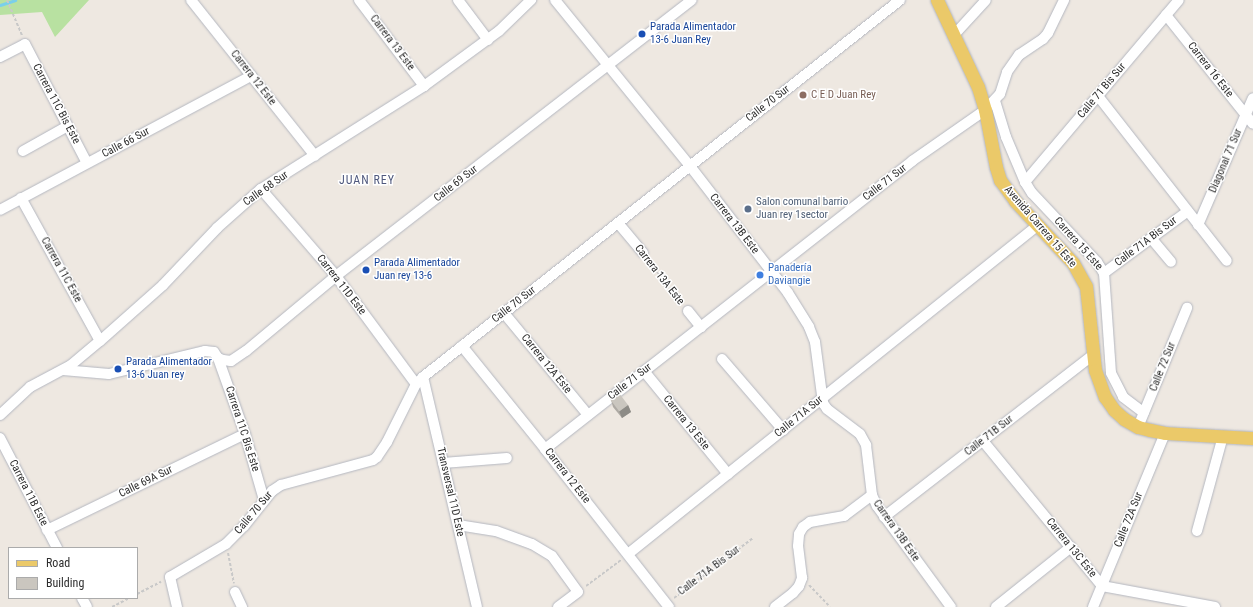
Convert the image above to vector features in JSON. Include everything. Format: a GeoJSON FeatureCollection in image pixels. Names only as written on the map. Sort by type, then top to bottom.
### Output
{"type":"FeatureCollection","features":[{"type":"Feature","properties":{"kind":"main road","name":"Avenida Carrera 15 Este"},"geometry":{"type":"LineString","coordinates":[[937,0],[973,72],[985,110],[1000,180],[1006,191],[1073,263],[1086,286],[1093,355],[1098,382],[1105,397],[1119,414],[1138,427],[1165,433],[1253,438]]}},
{"type":"Feature","properties":{"kind":"street","name":"Carrera 12 Este"},"geometry":{"type":"LineString","coordinates":[[192,0],[315,156]]}},
{"type":"Feature","properties":{"kind":"street","name":"Carrera 13 Este"},"geometry":{"type":"LineString","coordinates":[[359,0],[424,86]]}},
{"type":"Feature","properties":{"kind":"street"},"geometry":{"type":"LineString","coordinates":[[458,0],[488,40]]}},
{"type":"Feature","properties":{"kind":"street","name":"Calle 68 Sur"},"geometry":{"type":"LineString","coordinates":[[0,415],[30,387],[63,370],[100,341],[163,285],[217,228],[261,189],[424,86],[488,40],[511,21],[531,0]]}},
{"type":"Feature","properties":{"kind":"street","name":"Carrera 13B Este"},"geometry":{"type":"LineString","coordinates":[[555,0],[690,166],[788,293],[809,327],[815,342],[822,398],[827,409],[860,434],[866,445],[872,495],[884,517],[951,607]]}},
{"type":"Feature","properties":{"kind":"street","name":"Calle 69 Sur"},"geometry":{"type":"LineString","coordinates":[[218,358],[231,361],[240,356],[336,276],[608,67],[692,0]]}},
{"type":"Feature","properties":{"kind":"street","name":"Calle 70 Sur"},"geometry":{"type":"LineString","coordinates":[[170,577],[226,544],[244,526],[272,491],[281,485],[372,460],[377,457],[387,442],[419,381],[900,0]]}},
{"type":"Feature","properties":{"kind":"street"},"geometry":{"type":"LineString","coordinates":[[954,35],[986,0]]}},
{"type":"Feature","properties":{"kind":"street","name":"Calle 71 Sur"},"geometry":{"type":"LineString","coordinates":[[545,449],[912,162],[985,110],[995,101],[1013,63],[1019,55],[1048,34],[1064,0]]}},
{"type":"Feature","properties":{"kind":"street","name":"Calle 71 Bis Sur"},"geometry":{"type":"LineString","coordinates":[[1025,182],[1179,0]]}},
{"type":"Feature","properties":{"kind":"street","name":"Carrera 16 Este"},"geometry":{"type":"LineString","coordinates":[[1166,15],[1253,124]]}},
{"type":"Feature","properties":{"kind":"street"},"geometry":{"type":"LineString","coordinates":[[0,57],[25,44]]}},
{"type":"Feature","properties":{"kind":"street","name":"Carrera 11C Bis Este"},"geometry":{"type":"LineString","coordinates":[[25,44],[87,163]]}},
{"type":"Feature","properties":{"kind":"street","name":"Calle 66 Sur"},"geometry":{"type":"LineString","coordinates":[[0,210],[251,76]]}},
{"type":"Feature","properties":{"kind":"street"},"geometry":{"type":"LineString","coordinates":[[1098,96],[1227,262]]}},
{"type":"Feature","properties":{"kind":"street","name":"Diagonal 71 Sur"},"geometry":{"type":"LineString","coordinates":[[1198,225],[1253,98]]}},
{"type":"Feature","properties":{"kind":"street","name":"Carrera 15 Este"},"geometry":{"type":"LineString","coordinates":[[995,101],[1006,137],[1025,182],[1032,193],[1097,262],[1104,273],[1111,373],[1123,397],[1144,413]]}},
{"type":"Feature","properties":{"kind":"street"},"geometry":{"type":"LineString","coordinates":[[23,151],[68,126]]}},
{"type":"Feature","properties":{"kind":"street","name":"Carrera 11D Este"},"geometry":{"type":"LineString","coordinates":[[261,189],[336,276],[419,381]]}},
{"type":"Feature","properties":{"kind":"street","name":"Carrera 11C Este"},"geometry":{"type":"LineString","coordinates":[[21,198],[100,341]]}},
{"type":"Feature","properties":{"kind":"street","name":"Calle 71A Bis Sur"},"geometry":{"type":"LineString","coordinates":[[1104,273],[1188,211]]}},
{"type":"Feature","properties":{"kind":"street","name":"Carrera 13A Este"},"geometry":{"type":"LineString","coordinates":[[618,223],[643,253]]}},
{"type":"Feature","properties":{"kind":"street","name":"Calle 71A Sur"},"geometry":{"type":"LineString","coordinates":[[628,554],[1037,226]]}},
{"type":"Feature","properties":{"kind":"street"},"geometry":{"type":"LineString","coordinates":[[1151,238],[1171,262]]}},
{"type":"Feature","properties":{"kind":"street","name":"Calle 72 Sur"},"geometry":{"type":"LineString","coordinates":[[1138,427],[1187,308]]}},
{"type":"Feature","properties":{"kind":"street","name":"Carrera 13A Este"},"geometry":{"type":"LineString","coordinates":[[688,311],[701,327]]}},
{"type":"Feature","properties":{"kind":"street","name":"Carrera 12A Este"},"geometry":{"type":"LineString","coordinates":[[504,313],[588,415]]}},
{"type":"Feature","properties":{"kind":"street","name":"Carrera 12 Este"},"geometry":{"type":"LineString","coordinates":[[462,346],[668,605]]}},
{"type":"Feature","properties":{"kind":"street"},"geometry":{"type":"LineString","coordinates":[[63,370],[93,374],[118,373],[208,350],[214,352],[218,358]]}},
{"type":"Feature","properties":{"kind":"street","name":"Calle 71B Sur"},"geometry":{"type":"LineString","coordinates":[[884,517],[1093,355]]}},
{"type":"Feature","properties":{"kind":"street","name":"Carrera 11C Bis Este"},"geometry":{"type":"LineString","coordinates":[[218,358],[245,434],[264,500]]}},
{"type":"Feature","properties":{"kind":"street"},"geometry":{"type":"LineString","coordinates":[[722,359],[783,430]]}},
{"type":"Feature","properties":{"kind":"street","name":"Carrera 13 Este"},"geometry":{"type":"LineString","coordinates":[[644,371],[728,474]]}},
{"type":"Feature","properties":{"kind":"street","name":"Transversal 11D Este"},"geometry":{"type":"LineString","coordinates":[[419,381],[443,463],[477,607]]}},
{"type":"Feature","properties":{"kind":"street","name":"Calle 72A Sur"},"geometry":{"type":"LineString","coordinates":[[1093,607],[1165,433]]}},
{"type":"Feature","properties":{"kind":"street","name":"Calle 69A Sur"},"geometry":{"type":"LineString","coordinates":[[48,530],[245,434]]}},
{"type":"Feature","properties":{"kind":"street"},"geometry":{"type":"LineString","coordinates":[[1198,531],[1222,436]]}},
{"type":"Feature","properties":{"kind":"street","name":"Carrera 11B Este"},"geometry":{"type":"LineString","coordinates":[[0,438],[56,547]]}},
{"type":"Feature","properties":{"kind":"street","name":"Carrera 13C Este"},"geometry":{"type":"LineString","coordinates":[[983,441],[1102,586],[1175,603],[1215,607]]}},
{"type":"Feature","properties":{"kind":"street"},"geometry":{"type":"LineString","coordinates":[[443,463],[507,458]]}},
{"type":"Feature","properties":{"kind":"street"},"geometry":{"type":"LineString","coordinates":[[775,607],[793,593],[799,586],[802,578],[798,546],[799,534],[803,527],[816,520],[844,516],[872,495]]}},
{"type":"Feature","properties":{"kind":"street"},"geometry":{"type":"LineString","coordinates":[[458,525],[496,531],[532,544],[552,556],[578,592],[560,606]]}},
{"type":"Feature","properties":{"kind":"street"},"geometry":{"type":"LineString","coordinates":[[996,607],[1071,547]]}},
{"type":"Feature","properties":{"kind":"street"},"geometry":{"type":"LineString","coordinates":[[170,577],[177,607]]}},
{"type":"Feature","properties":{"kind":"street"},"geometry":{"type":"LineString","coordinates":[[235,592],[242,607]]}},
{"type":"Feature","properties":{"kind":"path"},"geometry":{"type":"LineString","coordinates":[[7,0],[25,44]]}},
{"type":"Feature","properties":{"kind":"path","name":"Carrera 13A Este"},"geometry":{"type":"LineString","coordinates":[[643,253],[688,311]]}},
{"type":"Feature","properties":{"kind":"path","name":"Calle 71A Bis Sur"},"geometry":{"type":"LineString","coordinates":[[668,605],[753,538]]}},
{"type":"Feature","properties":{"kind":"path"},"geometry":{"type":"LineString","coordinates":[[226,544],[235,592]]}},
{"type":"Feature","properties":{"kind":"path"},"geometry":{"type":"LineString","coordinates":[[578,592],[628,554]]}},
{"type":"Feature","properties":{"kind":"path"},"geometry":{"type":"LineString","coordinates":[[138,593],[170,577]]}},
{"type":"Feature","properties":{"kind":"path"},"geometry":{"type":"LineString","coordinates":[[802,578],[830,607]]}},
{"type":"Feature","properties":{"kind":"path"},"geometry":{"type":"LineString","coordinates":[[112,607],[128,599]]}},
{"type":"Feature","properties":{"kind":"green space"},"geometry":{"type":"Polygon","coordinates":[[[0,0],[89,0],[55,37],[42,12],[0,15],[0,0]]]}},
{"type":"Feature","properties":{"kind":"building"},"geometry":{"type":"Polygon","coordinates":[[[619,393],[628,405],[619,412],[610,400],[619,393]]]}},
{"type":"Feature","properties":{"kind":"waterway"},"geometry":{"type":"LineString","coordinates":[[0,5],[15,0]]}},
{"type":"Feature","properties":{"kind":"place","name":"Parada Alimentador 13-6 Juan Rey"},"geometry":{"type":"Point","coordinates":[642,34]}},
{"type":"Feature","properties":{"kind":"place","name":"C E D Juan Rey"},"geometry":{"type":"Point","coordinates":[803,95]}},
{"type":"Feature","properties":{"kind":"place","name":"Salon comunal barrio Juan rey 1sector"},"geometry":{"type":"Point","coordinates":[748,209]}},
{"type":"Feature","properties":{"kind":"place","name":"Parada Alimentador Juan rey 13-6"},"geometry":{"type":"Point","coordinates":[366,270]}},
{"type":"Feature","properties":{"kind":"place","name":"Panadería Daviangie"},"geometry":{"type":"Point","coordinates":[760,275]}},
{"type":"Feature","properties":{"kind":"place","name":"Parada Alimentador 13-6 Juan rey"},"geometry":{"type":"Point","coordinates":[118,369]}},
{"type":"Feature","properties":{"kind":"district","name":"JUAN REY"},"geometry":{"type":"Point","coordinates":[367,181]}}]}
